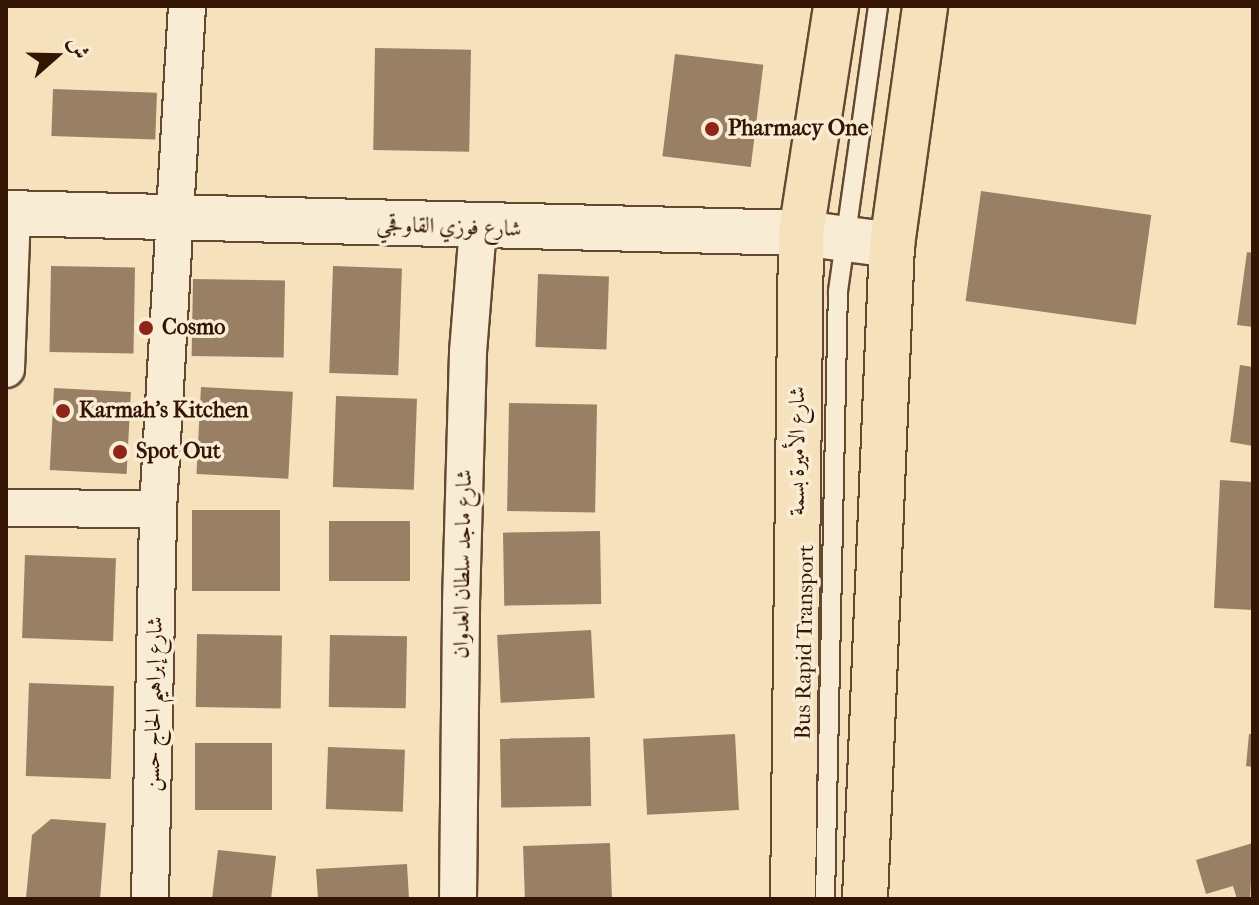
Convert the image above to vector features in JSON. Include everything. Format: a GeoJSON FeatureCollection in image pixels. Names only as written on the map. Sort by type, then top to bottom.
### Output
{"type":"FeatureCollection","features":[{"type":"Feature","properties":{"kind":"main road","name":"شارع الأميرة بسمة"},"geometry":{"type":"LineString","coordinates":[[793,899],[822,236],[836,6]]}},
{"type":"Feature","properties":{"kind":"main road"},"geometry":{"type":"LineString","coordinates":[[865,899],[892,245],[925,6]]}},
{"type":"Feature","properties":{"kind":"street","name":"شارع إبراهيم الحاج حسن"},"geometry":{"type":"LineString","coordinates":[[150,899],[158,509],[187,6]]}},
{"type":"Feature","properties":{"kind":"street","name":"شارع فوزي القاوقجي"},"geometry":{"type":"LineString","coordinates":[[9,213],[478,229],[822,236],[892,245]]}},
{"type":"Feature","properties":{"kind":"street"},"geometry":{"type":"LineString","coordinates":[[6,369],[9,213]]}},
{"type":"Feature","properties":{"kind":"street","name":"شارع ماجد سلطان العدوان"},"geometry":{"type":"LineString","coordinates":[[458,899],[467,384],[478,229]]}},
{"type":"Feature","properties":{"kind":"street"},"geometry":{"type":"LineString","coordinates":[[6,508],[158,509]]}},
{"type":"Feature","properties":{"kind":"lane","name":"Bus Rapid Transport"},"geometry":{"type":"LineString","coordinates":[[825,899],[822,236],[878,6]]}},
{"type":"Feature","properties":{"kind":"building"},"geometry":{"type":"Polygon","coordinates":[[[375,48],[471,50],[469,152],[373,150],[375,48]]]}},
{"type":"Feature","properties":{"kind":"building"},"geometry":{"type":"Polygon","coordinates":[[[675,54],[763,65],[751,167],[662,156],[675,54]]]}},
{"type":"Feature","properties":{"kind":"building"},"geometry":{"type":"Polygon","coordinates":[[[53,89],[157,93],[155,140],[51,136],[53,89]]]}},
{"type":"Feature","properties":{"kind":"building"},"geometry":{"type":"Polygon","coordinates":[[[981,191],[1151,215],[1136,325],[966,301],[981,191]]]}},
{"type":"Feature","properties":{"kind":"building"},"geometry":{"type":"Polygon","coordinates":[[[1247,252],[1253,253],[1253,327],[1237,325],[1247,252]]]}},
{"type":"Feature","properties":{"kind":"building"},"geometry":{"type":"Polygon","coordinates":[[[51,266],[135,267],[133,353],[49,352],[51,266]]]}},
{"type":"Feature","properties":{"kind":"building"},"geometry":{"type":"Polygon","coordinates":[[[333,266],[402,268],[398,375],[329,373],[333,266]]]}},
{"type":"Feature","properties":{"kind":"building"},"geometry":{"type":"Polygon","coordinates":[[[538,274],[609,276],[606,349],[535,347],[538,274]]]}},
{"type":"Feature","properties":{"kind":"building"},"geometry":{"type":"Polygon","coordinates":[[[193,279],[285,281],[284,358],[192,356],[193,279]]]}},
{"type":"Feature","properties":{"kind":"building"},"geometry":{"type":"Polygon","coordinates":[[[1240,365],[1253,367],[1253,446],[1230,442],[1240,365]]]}},
{"type":"Feature","properties":{"kind":"building"},"geometry":{"type":"Polygon","coordinates":[[[201,387],[293,392],[288,479],[196,474],[201,387]]]}},
{"type":"Feature","properties":{"kind":"building"},"geometry":{"type":"Polygon","coordinates":[[[54,388],[131,392],[127,474],[50,470],[54,388]]]}},
{"type":"Feature","properties":{"kind":"building"},"geometry":{"type":"Polygon","coordinates":[[[336,396],[417,399],[414,490],[333,487],[336,396]]]}},
{"type":"Feature","properties":{"kind":"building"},"geometry":{"type":"Polygon","coordinates":[[[509,403],[597,405],[595,513],[507,511],[509,403]]]}},
{"type":"Feature","properties":{"kind":"building"},"geometry":{"type":"Polygon","coordinates":[[[1220,480],[1253,482],[1253,610],[1214,608],[1220,480]]]}},
{"type":"Feature","properties":{"kind":"building"},"geometry":{"type":"Polygon","coordinates":[[[192,510],[280,510],[280,591],[192,591],[192,510]]]}},
{"type":"Feature","properties":{"kind":"building"},"geometry":{"type":"Polygon","coordinates":[[[329,521],[410,521],[410,581],[329,581],[329,521]]]}},
{"type":"Feature","properties":{"kind":"building"},"geometry":{"type":"Polygon","coordinates":[[[600,531],[601,604],[504,606],[503,533],[600,531]]]}},
{"type":"Feature","properties":{"kind":"building"},"geometry":{"type":"Polygon","coordinates":[[[25,555],[116,558],[113,641],[22,638],[25,555]]]}},
{"type":"Feature","properties":{"kind":"building"},"geometry":{"type":"Polygon","coordinates":[[[591,630],[595,698],[501,703],[497,635],[591,630]]]}},
{"type":"Feature","properties":{"kind":"building"},"geometry":{"type":"Polygon","coordinates":[[[197,634],[282,635],[281,708],[196,707],[197,634]]]}},
{"type":"Feature","properties":{"kind":"building"},"geometry":{"type":"Polygon","coordinates":[[[330,635],[407,636],[406,708],[329,707],[330,635]]]}},
{"type":"Feature","properties":{"kind":"building"},"geometry":{"type":"Polygon","coordinates":[[[29,683],[114,686],[111,779],[26,776],[29,683]]]}},
{"type":"Feature","properties":{"kind":"building"},"geometry":{"type":"Polygon","coordinates":[[[735,734],[739,810],[647,815],[643,739],[735,734]]]}},
{"type":"Feature","properties":{"kind":"building"},"geometry":{"type":"Polygon","coordinates":[[[1249,734],[1253,734],[1253,767],[1246,766],[1249,734]]]}},
{"type":"Feature","properties":{"kind":"building"},"geometry":{"type":"Polygon","coordinates":[[[590,737],[591,806],[501,808],[500,739],[590,737]]]}},
{"type":"Feature","properties":{"kind":"building"},"geometry":{"type":"Polygon","coordinates":[[[195,743],[272,743],[272,810],[195,810],[195,743]]]}},
{"type":"Feature","properties":{"kind":"building"},"geometry":{"type":"Polygon","coordinates":[[[328,747],[405,750],[403,812],[326,809],[328,747]]]}},
{"type":"Feature","properties":{"kind":"building"},"geometry":{"type":"Polygon","coordinates":[[[51,819],[106,823],[100,899],[26,898],[32,835],[51,819]]]}},
{"type":"Feature","properties":{"kind":"building"},"geometry":{"type":"Polygon","coordinates":[[[610,843],[612,899],[525,899],[523,846],[610,843]]]}},
{"type":"Feature","properties":{"kind":"building"},"geometry":{"type":"Polygon","coordinates":[[[1253,843],[1250,899],[1237,899],[1233,886],[1206,894],[1196,860],[1253,843]]]}},
{"type":"Feature","properties":{"kind":"building"},"geometry":{"type":"Polygon","coordinates":[[[218,850],[276,856],[271,899],[212,899],[218,850]]]}},
{"type":"Feature","properties":{"kind":"building"},"geometry":{"type":"Polygon","coordinates":[[[407,864],[409,899],[318,899],[316,869],[407,864]]]}},
{"type":"Feature","properties":{"kind":"place","name":"Pharmacy One"},"geometry":{"type":"Point","coordinates":[712,129]}},
{"type":"Feature","properties":{"kind":"place","name":"Cosmo"},"geometry":{"type":"Point","coordinates":[146,328]}},
{"type":"Feature","properties":{"kind":"place","name":"Karmah's Kitchen"},"geometry":{"type":"Point","coordinates":[63,411]}},
{"type":"Feature","properties":{"kind":"place","name":"Spot Out"},"geometry":{"type":"Point","coordinates":[120,452]}}]}
